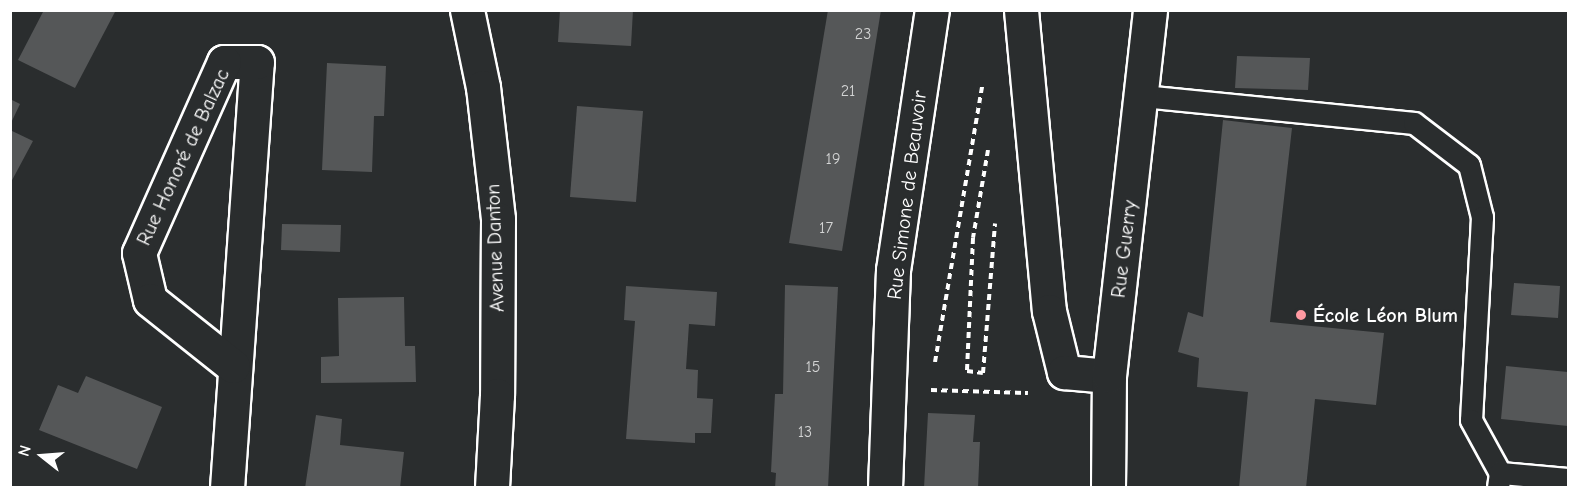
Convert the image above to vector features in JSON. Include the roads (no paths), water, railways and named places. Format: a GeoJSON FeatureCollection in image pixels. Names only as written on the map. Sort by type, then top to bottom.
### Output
{"type":"FeatureCollection","features":[{"type":"Feature","properties":{"kind":"street","name":"Avenue Danton"},"geometry":{"type":"LineString","coordinates":[[467,10],[483,87],[498,219],[497,395],[492,488]]}},
{"type":"Feature","properties":{"kind":"street","name":"Rue Simone de Beauvoir"},"geometry":{"type":"LineString","coordinates":[[885,488],[893,270],[932,10]]}},
{"type":"Feature","properties":{"kind":"street"},"geometry":{"type":"LineString","coordinates":[[1021,10],[1049,311],[1064,372],[1109,376]]}},
{"type":"Feature","properties":{"kind":"street","name":"Rue Guerry"},"geometry":{"type":"LineString","coordinates":[[1108,488],[1109,376],[1143,96],[1149,10]]}},
{"type":"Feature","properties":{"kind":"street","name":"Rue Honoré de Balzac"},"geometry":{"type":"LineString","coordinates":[[227,488],[233,366],[257,62],[224,62],[140,253],[150,300],[233,366]]}},
{"type":"Feature","properties":{"kind":"lane"},"geometry":{"type":"LineString","coordinates":[[1143,96],[1414,123],[1469,165],[1482,217],[1471,420],[1499,480],[1569,479]]}},
{"type":"Feature","properties":{"kind":"place","name":"École Léon Blum"},"geometry":{"type":"Point","coordinates":[1301,315]}}]}
